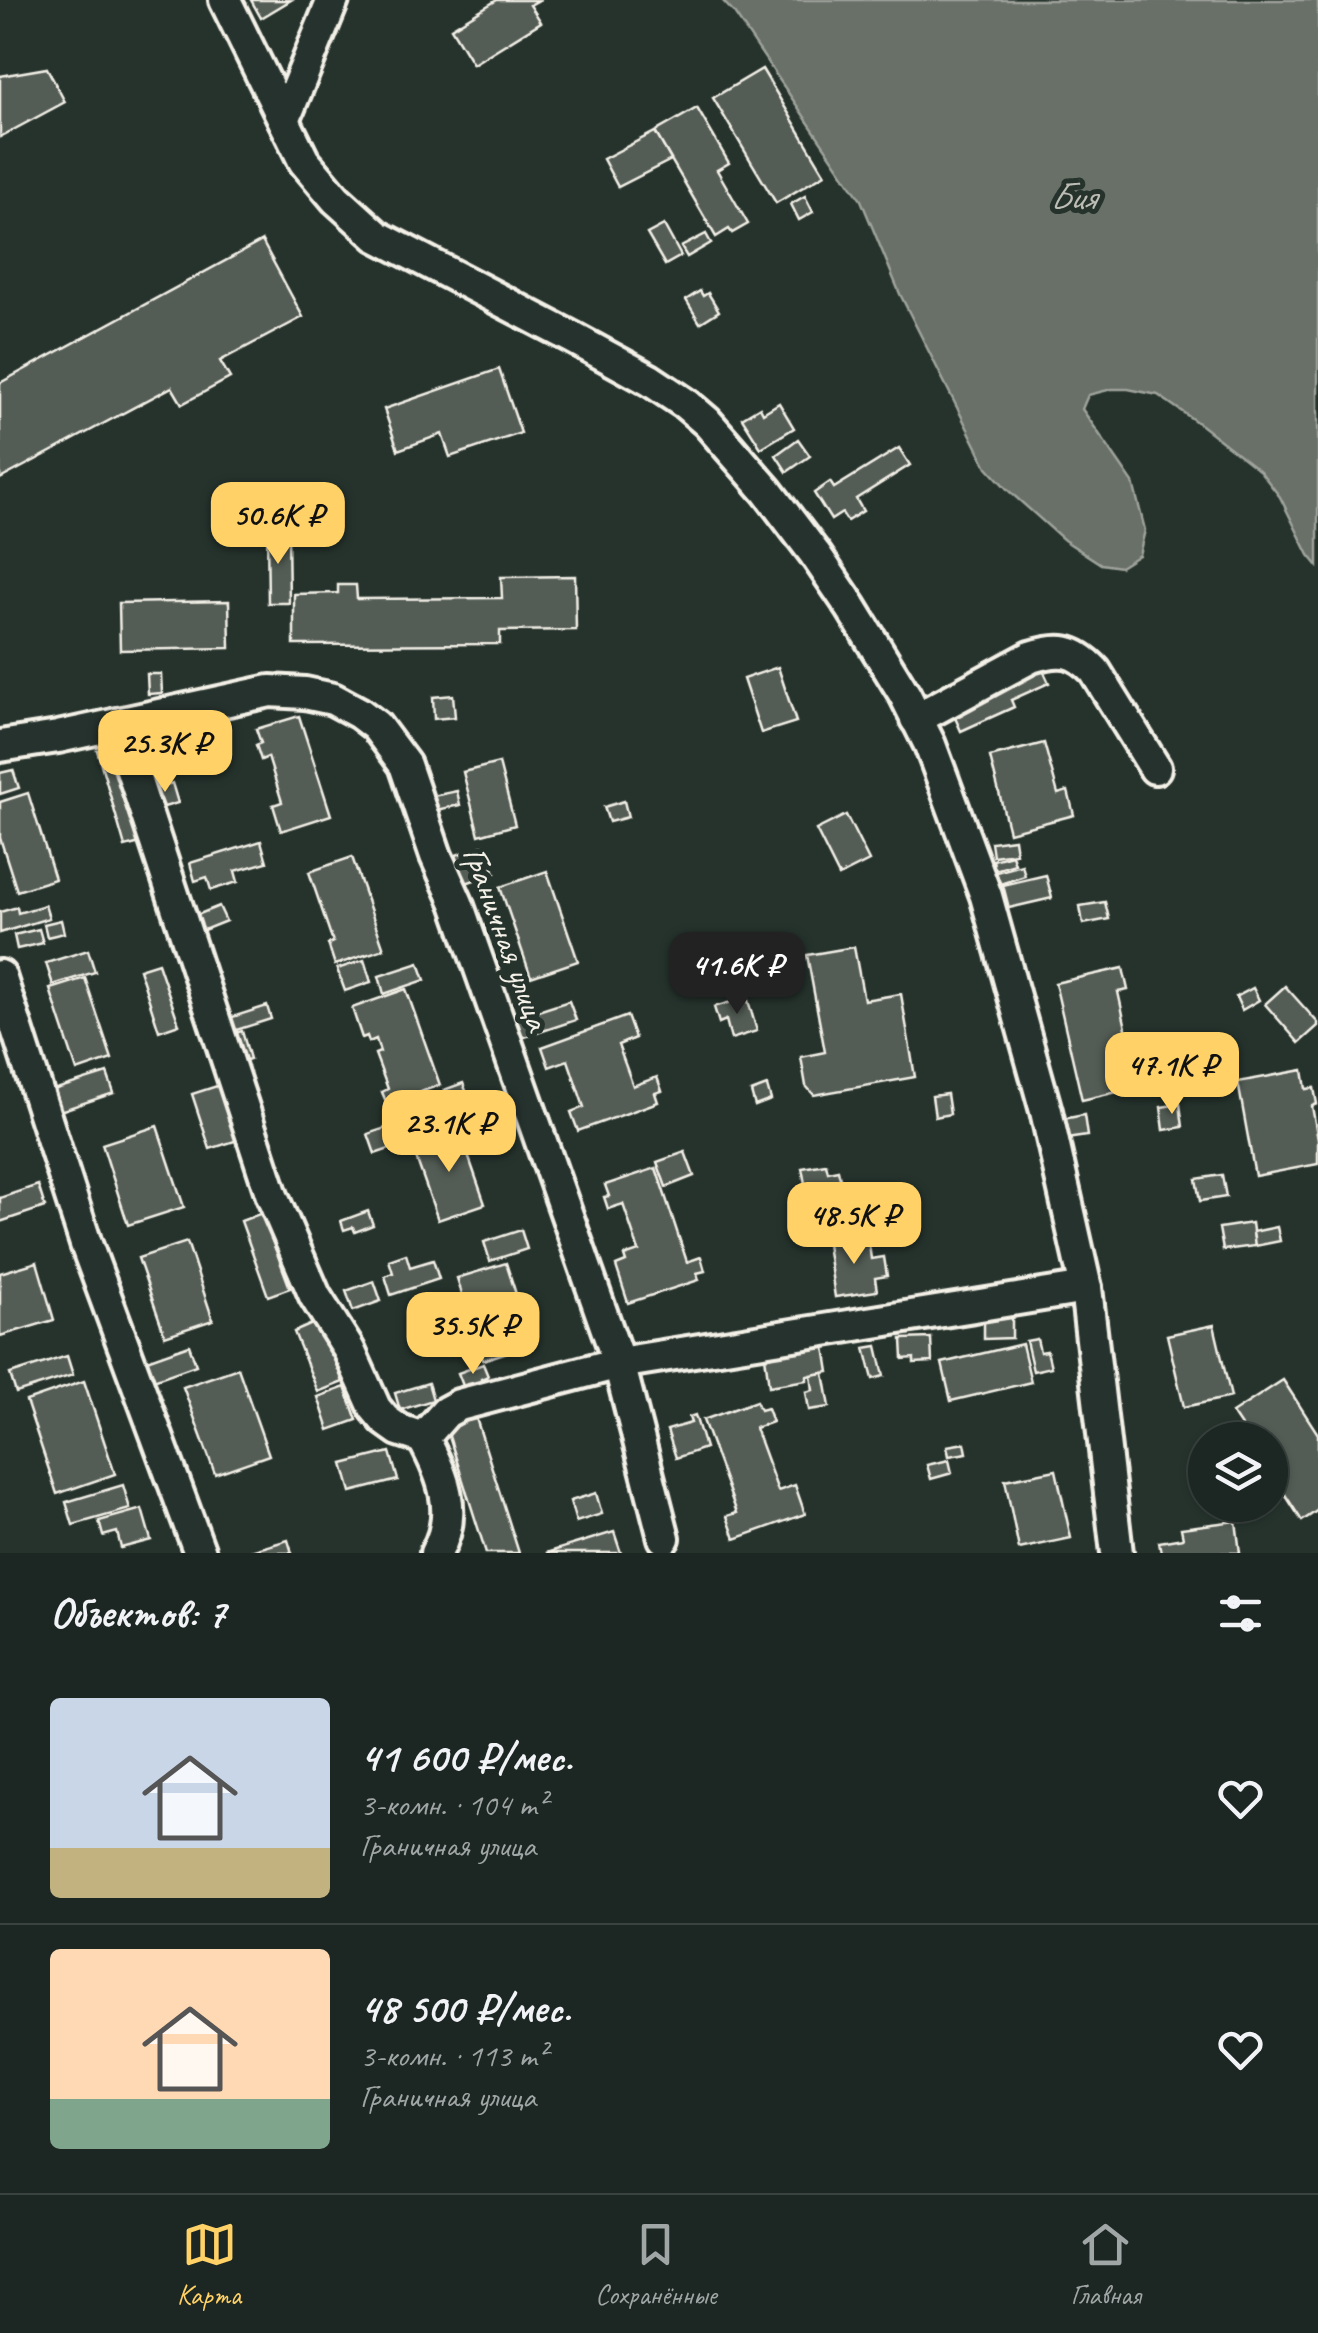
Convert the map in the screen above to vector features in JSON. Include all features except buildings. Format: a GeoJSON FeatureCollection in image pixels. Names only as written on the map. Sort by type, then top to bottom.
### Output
{"type":"FeatureCollection","features":[{"type":"Feature","properties":{"kind":"street"},"geometry":{"type":"LineString","coordinates":[[224,0],[304,161],[356,220],[377,236],[650,380],[707,422],[815,554],[905,695],[930,745],[986,896],[1046,1112],[1086,1288],[1117,1553]]}},
{"type":"Feature","properties":{"kind":"street"},"geometry":{"type":"LineString","coordinates":[[284,120],[333,0]]}},
{"type":"Feature","properties":{"kind":"street"},"geometry":{"type":"LineString","coordinates":[[916,719],[1032,657],[1065,652],[1085,660],[1095,671],[1156,768]]}},
{"type":"Feature","properties":{"kind":"street","name":"Граничная улица"},"geometry":{"type":"LineString","coordinates":[[0,746],[270,691],[305,692],[333,699],[376,726],[405,765],[436,856],[457,903],[620,1363],[664,1538]]}},
{"type":"Feature","properties":{"kind":"street"},"geometry":{"type":"LineString","coordinates":[[117,724],[272,1196],[314,1296],[349,1350],[375,1408],[399,1430],[422,1438],[438,1466],[448,1508],[447,1528],[436,1553]]}},
{"type":"Feature","properties":{"kind":"street"},"geometry":{"type":"LineString","coordinates":[[0,976],[86,1244],[200,1553]]}},
{"type":"Feature","properties":{"kind":"street"},"geometry":{"type":"LineString","coordinates":[[422,1438],[446,1412],[460,1405],[620,1363],[1086,1288]]}},
{"type":"Feature","properties":{"kind":"water","name":"Бия"},"geometry":{"type":"Polygon","coordinates":[[[722,0],[1318,0],[1318,566],[1280,497],[1260,471],[1158,395],[1112,389],[1088,395],[1082,409],[1133,483],[1145,530],[1139,555],[1120,567],[1101,564],[1064,540],[1009,491],[987,467],[900,294],[861,200],[722,0]]]}}]}
